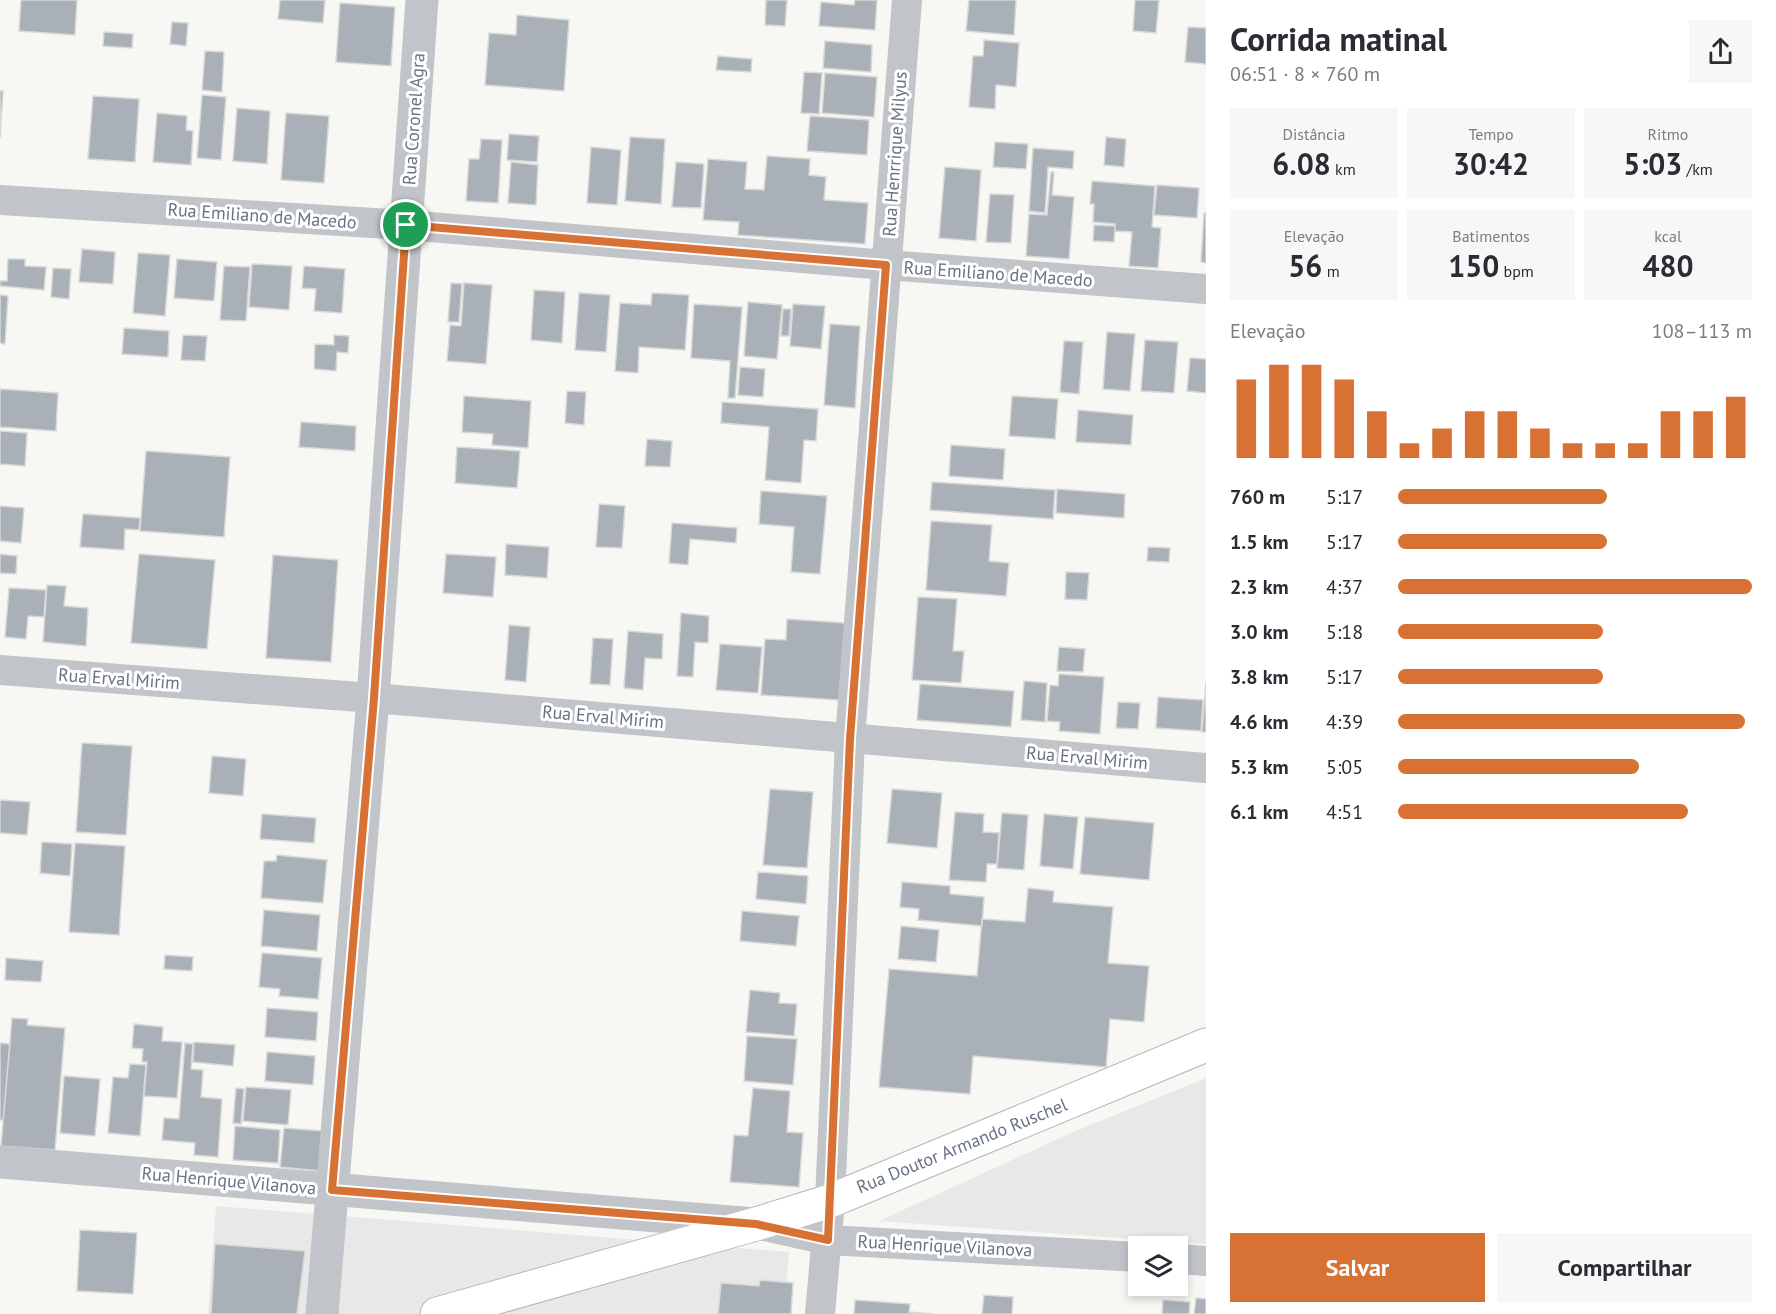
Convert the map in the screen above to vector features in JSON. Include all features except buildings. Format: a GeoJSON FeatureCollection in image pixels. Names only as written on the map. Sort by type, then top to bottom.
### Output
{"type":"FeatureCollection","features":[{"type":"Feature","properties":{"kind":"main road","name":"Rua Doutor Armando Ruschel"},"geometry":{"type":"LineString","coordinates":[[437,1314],[830,1201],[1206,1045]]}},
{"type":"Feature","properties":{"kind":"street","name":"Rua Coronel Agra"},"geometry":{"type":"LineString","coordinates":[[322,1314],[374,698],[422,0]]}},
{"type":"Feature","properties":{"kind":"street","name":"Rua Henrrique Milyus"},"geometry":{"type":"LineString","coordinates":[[820,1314],[828,1240],[850,739],[907,0]]}},
{"type":"Feature","properties":{"kind":"street","name":"Rua Emiliano de Macedo"},"geometry":{"type":"LineString","coordinates":[[0,200],[406,225],[1206,289]]}},
{"type":"Feature","properties":{"kind":"street","name":"Rua Erval Mirim"},"geometry":{"type":"LineString","coordinates":[[0,670],[374,698],[1206,768]]}},
{"type":"Feature","properties":{"kind":"street","name":"Rua Henrique Vilanova"},"geometry":{"type":"LineString","coordinates":[[0,1162],[756,1224],[828,1240],[1128,1256]]}},
{"type":"Feature","properties":{"kind":"street"},"geometry":{"type":"LineString","coordinates":[[1188,1260],[1206,1261]]}},
{"type":"Feature","properties":{"kind":"shaded area"},"geometry":{"type":"Polygon","coordinates":[[[1206,1078],[1206,1244],[1188,1243],[1188,1236],[1128,1236],[1128,1239],[879,1221],[1071,1133],[1206,1078]]]}},
{"type":"Feature","properties":{"kind":"shaded area"},"geometry":{"type":"Polygon","coordinates":[[[216,1206],[789,1252],[784,1314],[208,1314],[216,1206]]]}},
{"type":"Feature","properties":{"kind":"route"},"geometry":{"type":"LineString","coordinates":[[406,225],[886,265],[850,739],[828,1240],[756,1224],[332,1190],[374,698],[406,225]]}}]}
